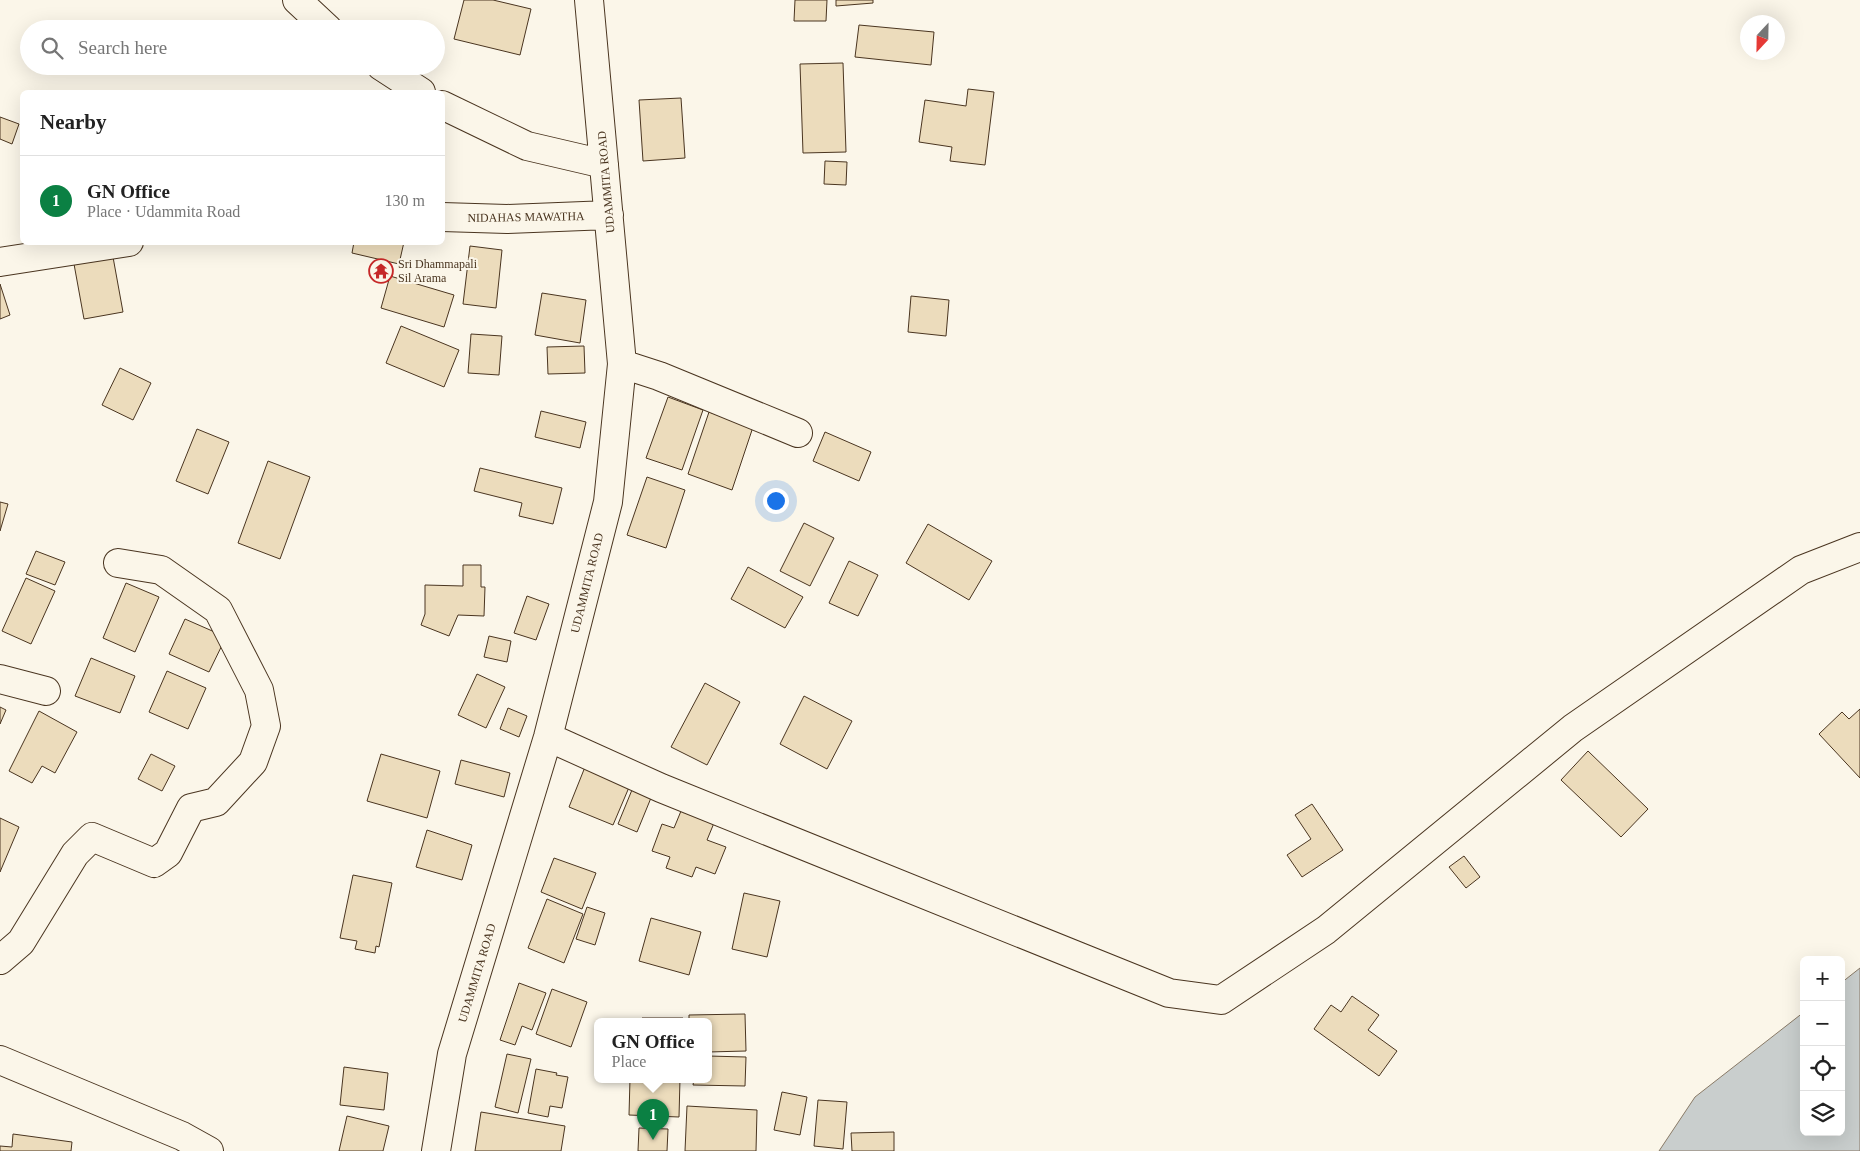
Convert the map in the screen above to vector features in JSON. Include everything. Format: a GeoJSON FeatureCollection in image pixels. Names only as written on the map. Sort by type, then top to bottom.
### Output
{"type":"FeatureCollection","features":[{"type":"Feature","properties":{"kind":"street"},"geometry":{"type":"LineString","coordinates":[[297,0],[318,20]]}},
{"type":"Feature","properties":{"kind":"street","name":"UDAMMITA ROAD"},"geometry":{"type":"LineString","coordinates":[[436,1151],[452,1054],[548,737],[608,502],[622,364],[589,0]]}},
{"type":"Feature","properties":{"kind":"street"},"geometry":{"type":"LineString","coordinates":[[395,75],[418,90]]}},
{"type":"Feature","properties":{"kind":"street"},"geometry":{"type":"LineString","coordinates":[[445,106],[527,146],[604,164]]}},
{"type":"Feature","properties":{"kind":"street","name":"NIDAHAS MAWATHA"},"geometry":{"type":"LineString","coordinates":[[445,217],[506,219],[609,215]]}},
{"type":"Feature","properties":{"kind":"street"},"geometry":{"type":"LineString","coordinates":[[0,262],[110,245]]}},
{"type":"Feature","properties":{"kind":"street"},"geometry":{"type":"LineString","coordinates":[[622,364],[659,376],[798,433]]}},
{"type":"Feature","properties":{"kind":"street"},"geometry":{"type":"LineString","coordinates":[[548,737],[661,788],[1169,993],[1221,1000],[1326,930],[1573,728],[1801,570],[1860,547]]}},
{"type":"Feature","properties":{"kind":"street"},"geometry":{"type":"LineString","coordinates":[[0,960],[21,942],[76,854],[92,837],[154,863],[168,853],[190,808],[216,802],[253,762],[266,726],[259,690],[218,610],[161,570],[118,563]]}},
{"type":"Feature","properties":{"kind":"street"},"geometry":{"type":"LineString","coordinates":[[0,679],[46,691]]}},
{"type":"Feature","properties":{"kind":"street"},"geometry":{"type":"LineString","coordinates":[[0,1060],[182,1136],[209,1151]]}},
{"type":"Feature","properties":{"kind":"shaded area"},"geometry":{"type":"Polygon","coordinates":[[[1860,968],[1860,1151],[1659,1151],[1695,1097],[1800,1015],[1800,1136],[1845,1136],[1845,980],[1860,968]]]}},
{"type":"Feature","properties":{"kind":"building"},"geometry":{"type":"Polygon","coordinates":[[[464,0],[493,0],[531,9],[520,55],[454,39],[464,0]]]}},
{"type":"Feature","properties":{"kind":"building"},"geometry":{"type":"Polygon","coordinates":[[[795,0],[827,0],[826,21],[794,21],[795,0]]]}},
{"type":"Feature","properties":{"kind":"building"},"geometry":{"type":"Polygon","coordinates":[[[836,0],[873,0],[873,3],[836,6],[836,0]]]}},
{"type":"Feature","properties":{"kind":"building"},"geometry":{"type":"Polygon","coordinates":[[[859,25],[934,32],[931,65],[855,57],[859,25]]]}},
{"type":"Feature","properties":{"kind":"building"},"geometry":{"type":"Polygon","coordinates":[[[843,63],[846,152],[803,153],[800,64],[843,63]]]}},
{"type":"Feature","properties":{"kind":"building"},"geometry":{"type":"Polygon","coordinates":[[[968,89],[994,92],[985,165],[950,161],[952,147],[919,142],[925,100],[966,106],[968,89]]]}},
{"type":"Feature","properties":{"kind":"building"},"geometry":{"type":"Polygon","coordinates":[[[681,98],[685,158],[643,161],[639,100],[681,98]]]}},
{"type":"Feature","properties":{"kind":"building"},"geometry":{"type":"Polygon","coordinates":[[[0,117],[19,124],[12,144],[0,139],[0,117]]]}},
{"type":"Feature","properties":{"kind":"building"},"geometry":{"type":"Polygon","coordinates":[[[825,161],[847,162],[846,185],[824,184],[825,161]]]}},
{"type":"Feature","properties":{"kind":"building"},"geometry":{"type":"Polygon","coordinates":[[[353,245],[403,245],[399,264],[352,253],[353,245]]]}},
{"type":"Feature","properties":{"kind":"building"},"geometry":{"type":"Polygon","coordinates":[[[470,246],[502,250],[496,308],[463,304],[470,246]]]}},
{"type":"Feature","properties":{"kind":"building"},"geometry":{"type":"Polygon","coordinates":[[[113,257],[123,312],[84,319],[74,264],[113,257]]]}},
{"type":"Feature","properties":{"kind":"building"},"geometry":{"type":"Polygon","coordinates":[[[390,276],[454,295],[444,327],[381,308],[390,276]]]}},
{"type":"Feature","properties":{"kind":"building"},"geometry":{"type":"Polygon","coordinates":[[[0,284],[10,315],[0,319],[0,284]]]}},
{"type":"Feature","properties":{"kind":"building"},"geometry":{"type":"Polygon","coordinates":[[[542,293],[586,300],[580,343],[535,335],[542,293]]]}},
{"type":"Feature","properties":{"kind":"building"},"geometry":{"type":"Polygon","coordinates":[[[911,296],[949,300],[946,336],[908,332],[911,296]]]}},
{"type":"Feature","properties":{"kind":"building"},"geometry":{"type":"Polygon","coordinates":[[[401,326],[459,350],[444,387],[386,363],[401,326]]]}},
{"type":"Feature","properties":{"kind":"building"},"geometry":{"type":"Polygon","coordinates":[[[471,334],[502,336],[499,375],[468,373],[471,334]]]}},
{"type":"Feature","properties":{"kind":"building"},"geometry":{"type":"Polygon","coordinates":[[[584,346],[585,373],[548,374],[547,347],[584,346]]]}},
{"type":"Feature","properties":{"kind":"building"},"geometry":{"type":"Polygon","coordinates":[[[120,368],[151,383],[133,420],[102,405],[120,368]]]}},
{"type":"Feature","properties":{"kind":"building"},"geometry":{"type":"Polygon","coordinates":[[[668,397],[703,410],[682,470],[646,458],[668,397]]]}},
{"type":"Feature","properties":{"kind":"building"},"geometry":{"type":"Polygon","coordinates":[[[541,411],[586,422],[580,448],[535,437],[541,411]]]}},
{"type":"Feature","properties":{"kind":"building"},"geometry":{"type":"Polygon","coordinates":[[[709,412],[753,427],[732,490],[688,474],[709,412]]]}},
{"type":"Feature","properties":{"kind":"building"},"geometry":{"type":"Polygon","coordinates":[[[197,429],[229,442],[208,494],[176,481],[197,429]]]}},
{"type":"Feature","properties":{"kind":"building"},"geometry":{"type":"Polygon","coordinates":[[[825,432],[871,452],[859,481],[813,461],[825,432]]]}},
{"type":"Feature","properties":{"kind":"building"},"geometry":{"type":"Polygon","coordinates":[[[268,461],[310,477],[280,559],[238,543],[268,461]]]}},
{"type":"Feature","properties":{"kind":"building"},"geometry":{"type":"Polygon","coordinates":[[[480,468],[562,488],[553,524],[519,516],[522,503],[474,491],[480,468]]]}},
{"type":"Feature","properties":{"kind":"building"},"geometry":{"type":"Polygon","coordinates":[[[647,477],[685,490],[666,548],[627,535],[647,477]]]}},
{"type":"Feature","properties":{"kind":"building"},"geometry":{"type":"Polygon","coordinates":[[[0,502],[8,504],[0,531],[0,502]]]}},
{"type":"Feature","properties":{"kind":"building"},"geometry":{"type":"Polygon","coordinates":[[[804,523],[834,538],[810,586],[780,571],[804,523]]]}},
{"type":"Feature","properties":{"kind":"building"},"geometry":{"type":"Polygon","coordinates":[[[928,524],[992,561],[969,600],[906,563],[928,524]]]}},
{"type":"Feature","properties":{"kind":"building"},"geometry":{"type":"Polygon","coordinates":[[[36,551],[65,562],[55,585],[26,574],[36,551]]]}},
{"type":"Feature","properties":{"kind":"building"},"geometry":{"type":"Polygon","coordinates":[[[849,561],[878,575],[858,616],[829,603],[849,561]]]}},
{"type":"Feature","properties":{"kind":"building"},"geometry":{"type":"Polygon","coordinates":[[[463,565],[481,565],[481,587],[485,587],[484,616],[458,615],[449,636],[421,625],[425,614],[425,585],[463,586],[463,565]]]}},
{"type":"Feature","properties":{"kind":"building"},"geometry":{"type":"Polygon","coordinates":[[[748,567],[803,597],[785,628],[731,599],[748,567]]]}},
{"type":"Feature","properties":{"kind":"building"},"geometry":{"type":"Polygon","coordinates":[[[26,578],[55,591],[31,644],[2,631],[26,578]]]}},
{"type":"Feature","properties":{"kind":"building"},"geometry":{"type":"Polygon","coordinates":[[[126,583],[159,597],[135,652],[103,638],[126,583]]]}},
{"type":"Feature","properties":{"kind":"building"},"geometry":{"type":"Polygon","coordinates":[[[527,596],[549,604],[536,640],[514,633],[527,596]]]}},
{"type":"Feature","properties":{"kind":"building"},"geometry":{"type":"Polygon","coordinates":[[[185,619],[226,637],[209,672],[169,654],[185,619]]]}},
{"type":"Feature","properties":{"kind":"building"},"geometry":{"type":"Polygon","coordinates":[[[489,636],[511,641],[507,662],[484,657],[489,636]]]}},
{"type":"Feature","properties":{"kind":"building"},"geometry":{"type":"Polygon","coordinates":[[[91,658],[135,676],[120,713],[75,696],[91,658]]]}},
{"type":"Feature","properties":{"kind":"building"},"geometry":{"type":"Polygon","coordinates":[[[167,671],[206,688],[188,729],[149,712],[167,671]]]}},
{"type":"Feature","properties":{"kind":"building"},"geometry":{"type":"Polygon","coordinates":[[[477,674],[505,687],[486,728],[458,715],[477,674]]]}},
{"type":"Feature","properties":{"kind":"building"},"geometry":{"type":"Polygon","coordinates":[[[705,683],[740,702],[707,765],[671,747],[705,683]]]}},
{"type":"Feature","properties":{"kind":"building"},"geometry":{"type":"Polygon","coordinates":[[[804,696],[852,721],[827,769],[780,744],[804,696]]]}},
{"type":"Feature","properties":{"kind":"building"},"geometry":{"type":"Polygon","coordinates":[[[0,707],[6,710],[0,724],[0,707]]]}},
{"type":"Feature","properties":{"kind":"building"},"geometry":{"type":"Polygon","coordinates":[[[508,708],[527,716],[519,737],[500,729],[508,708]]]}},
{"type":"Feature","properties":{"kind":"building"},"geometry":{"type":"Polygon","coordinates":[[[1860,709],[1860,778],[1819,734],[1842,712],[1849,719],[1860,709]]]}},
{"type":"Feature","properties":{"kind":"building"},"geometry":{"type":"Polygon","coordinates":[[[39,711],[77,732],[55,773],[42,766],[32,783],[9,771],[39,711]]]}},
{"type":"Feature","properties":{"kind":"building"},"geometry":{"type":"Polygon","coordinates":[[[1588,751],[1648,809],[1621,837],[1561,780],[1588,751]]]}},
{"type":"Feature","properties":{"kind":"building"},"geometry":{"type":"Polygon","coordinates":[[[151,754],[175,766],[162,791],[138,779],[151,754]]]}},
{"type":"Feature","properties":{"kind":"building"},"geometry":{"type":"Polygon","coordinates":[[[381,754],[440,771],[427,818],[367,801],[381,754]]]}},
{"type":"Feature","properties":{"kind":"building"},"geometry":{"type":"Polygon","coordinates":[[[461,760],[510,773],[504,797],[455,784],[461,760]]]}},
{"type":"Feature","properties":{"kind":"building"},"geometry":{"type":"Polygon","coordinates":[[[585,767],[630,785],[613,825],[569,807],[585,767]]]}},
{"type":"Feature","properties":{"kind":"building"},"geometry":{"type":"Polygon","coordinates":[[[634,785],[653,793],[637,832],[618,824],[634,785]]]}},
{"type":"Feature","properties":{"kind":"building"},"geometry":{"type":"Polygon","coordinates":[[[1312,804],[1343,850],[1302,877],[1287,855],[1311,839],[1295,815],[1312,804]]]}},
{"type":"Feature","properties":{"kind":"building"},"geometry":{"type":"Polygon","coordinates":[[[681,811],[714,823],[707,840],[726,847],[715,874],[696,867],[692,877],[666,868],[670,857],[652,851],[662,824],[674,828],[681,811]]]}},
{"type":"Feature","properties":{"kind":"building"},"geometry":{"type":"Polygon","coordinates":[[[0,818],[19,827],[0,872],[0,818]]]}},
{"type":"Feature","properties":{"kind":"building"},"geometry":{"type":"Polygon","coordinates":[[[427,830],[472,845],[462,880],[416,867],[427,830]]]}},
{"type":"Feature","properties":{"kind":"building"},"geometry":{"type":"Polygon","coordinates":[[[1464,856],[1480,877],[1466,888],[1449,867],[1464,856]]]}},
{"type":"Feature","properties":{"kind":"building"},"geometry":{"type":"Polygon","coordinates":[[[554,858],[596,873],[582,909],[541,892],[554,858]]]}},
{"type":"Feature","properties":{"kind":"building"},"geometry":{"type":"Polygon","coordinates":[[[353,875],[392,883],[379,947],[376,946],[375,953],[355,949],[357,941],[340,938],[353,875]]]}},
{"type":"Feature","properties":{"kind":"building"},"geometry":{"type":"Polygon","coordinates":[[[744,893],[780,901],[767,957],[732,949],[744,893]]]}},
{"type":"Feature","properties":{"kind":"building"},"geometry":{"type":"Polygon","coordinates":[[[547,899],[583,914],[564,963],[528,948],[547,899]]]}},
{"type":"Feature","properties":{"kind":"building"},"geometry":{"type":"Polygon","coordinates":[[[587,907],[605,913],[595,945],[576,939],[587,907]]]}},
{"type":"Feature","properties":{"kind":"building"},"geometry":{"type":"Polygon","coordinates":[[[651,918],[701,932],[689,975],[639,961],[651,918]]]}},
{"type":"Feature","properties":{"kind":"building"},"geometry":{"type":"Polygon","coordinates":[[[519,983],[546,993],[532,1030],[522,1026],[515,1045],[500,1040],[519,983]]]}},
{"type":"Feature","properties":{"kind":"building"},"geometry":{"type":"Polygon","coordinates":[[[552,989],[587,1002],[571,1047],[536,1034],[552,989]]]}},
{"type":"Feature","properties":{"kind":"building"},"geometry":{"type":"Polygon","coordinates":[[[1352,996],[1379,1015],[1368,1030],[1397,1051],[1379,1076],[1314,1029],[1331,1005],[1341,1012],[1352,996]]]}},
{"type":"Feature","properties":{"kind":"building"},"geometry":{"type":"Polygon","coordinates":[[[745,1014],[746,1051],[712,1052],[712,1018],[689,1018],[689,1015],[745,1014]]]}},
{"type":"Feature","properties":{"kind":"building"},"geometry":{"type":"Polygon","coordinates":[[[507,1054],[531,1059],[518,1113],[495,1107],[507,1054]]]}},
{"type":"Feature","properties":{"kind":"building"},"geometry":{"type":"Polygon","coordinates":[[[712,1056],[746,1057],[745,1086],[693,1085],[693,1083],[712,1083],[712,1056]]]}},
{"type":"Feature","properties":{"kind":"building"},"geometry":{"type":"Polygon","coordinates":[[[344,1067],[388,1073],[384,1110],[340,1105],[344,1067]]]}},
{"type":"Feature","properties":{"kind":"building"},"geometry":{"type":"Polygon","coordinates":[[[536,1069],[568,1077],[562,1108],[550,1106],[548,1117],[528,1113],[536,1069]]]}},
{"type":"Feature","properties":{"kind":"building"},"geometry":{"type":"Polygon","coordinates":[[[630,1083],[680,1083],[679,1117],[629,1115],[630,1083]]]}},
{"type":"Feature","properties":{"kind":"building"},"geometry":{"type":"Polygon","coordinates":[[[782,1092],[807,1097],[800,1135],[774,1130],[782,1092]]]}},
{"type":"Feature","properties":{"kind":"building"},"geometry":{"type":"Polygon","coordinates":[[[818,1100],[847,1102],[843,1149],[814,1146],[818,1100]]]}},
{"type":"Feature","properties":{"kind":"building"},"geometry":{"type":"Polygon","coordinates":[[[687,1106],[757,1110],[756,1151],[685,1151],[687,1106]]]}},
{"type":"Feature","properties":{"kind":"building"},"geometry":{"type":"Polygon","coordinates":[[[481,1112],[565,1126],[561,1151],[475,1151],[481,1112]]]}},
{"type":"Feature","properties":{"kind":"building"},"geometry":{"type":"Polygon","coordinates":[[[347,1116],[389,1126],[383,1151],[339,1151],[347,1116]]]}},
{"type":"Feature","properties":{"kind":"building"},"geometry":{"type":"Polygon","coordinates":[[[639,1128],[668,1129],[667,1151],[638,1151],[639,1128]]]}},
{"type":"Feature","properties":{"kind":"building"},"geometry":{"type":"Polygon","coordinates":[[[894,1132],[894,1151],[852,1151],[851,1133],[894,1132]]]}},
{"type":"Feature","properties":{"kind":"building"},"geometry":{"type":"Polygon","coordinates":[[[13,1134],[72,1142],[71,1151],[0,1151],[0,1146],[12,1147],[13,1134]]]}},
{"type":"Feature","properties":{"kind":"place","name":"Sri Dhammapali Sil Arama"},"geometry":{"type":"Point","coordinates":[381,271]}},
{"type":"Feature","properties":{"kind":"place","name":"GN Office"},"geometry":{"type":"Point","coordinates":[653,1140]}}]}
